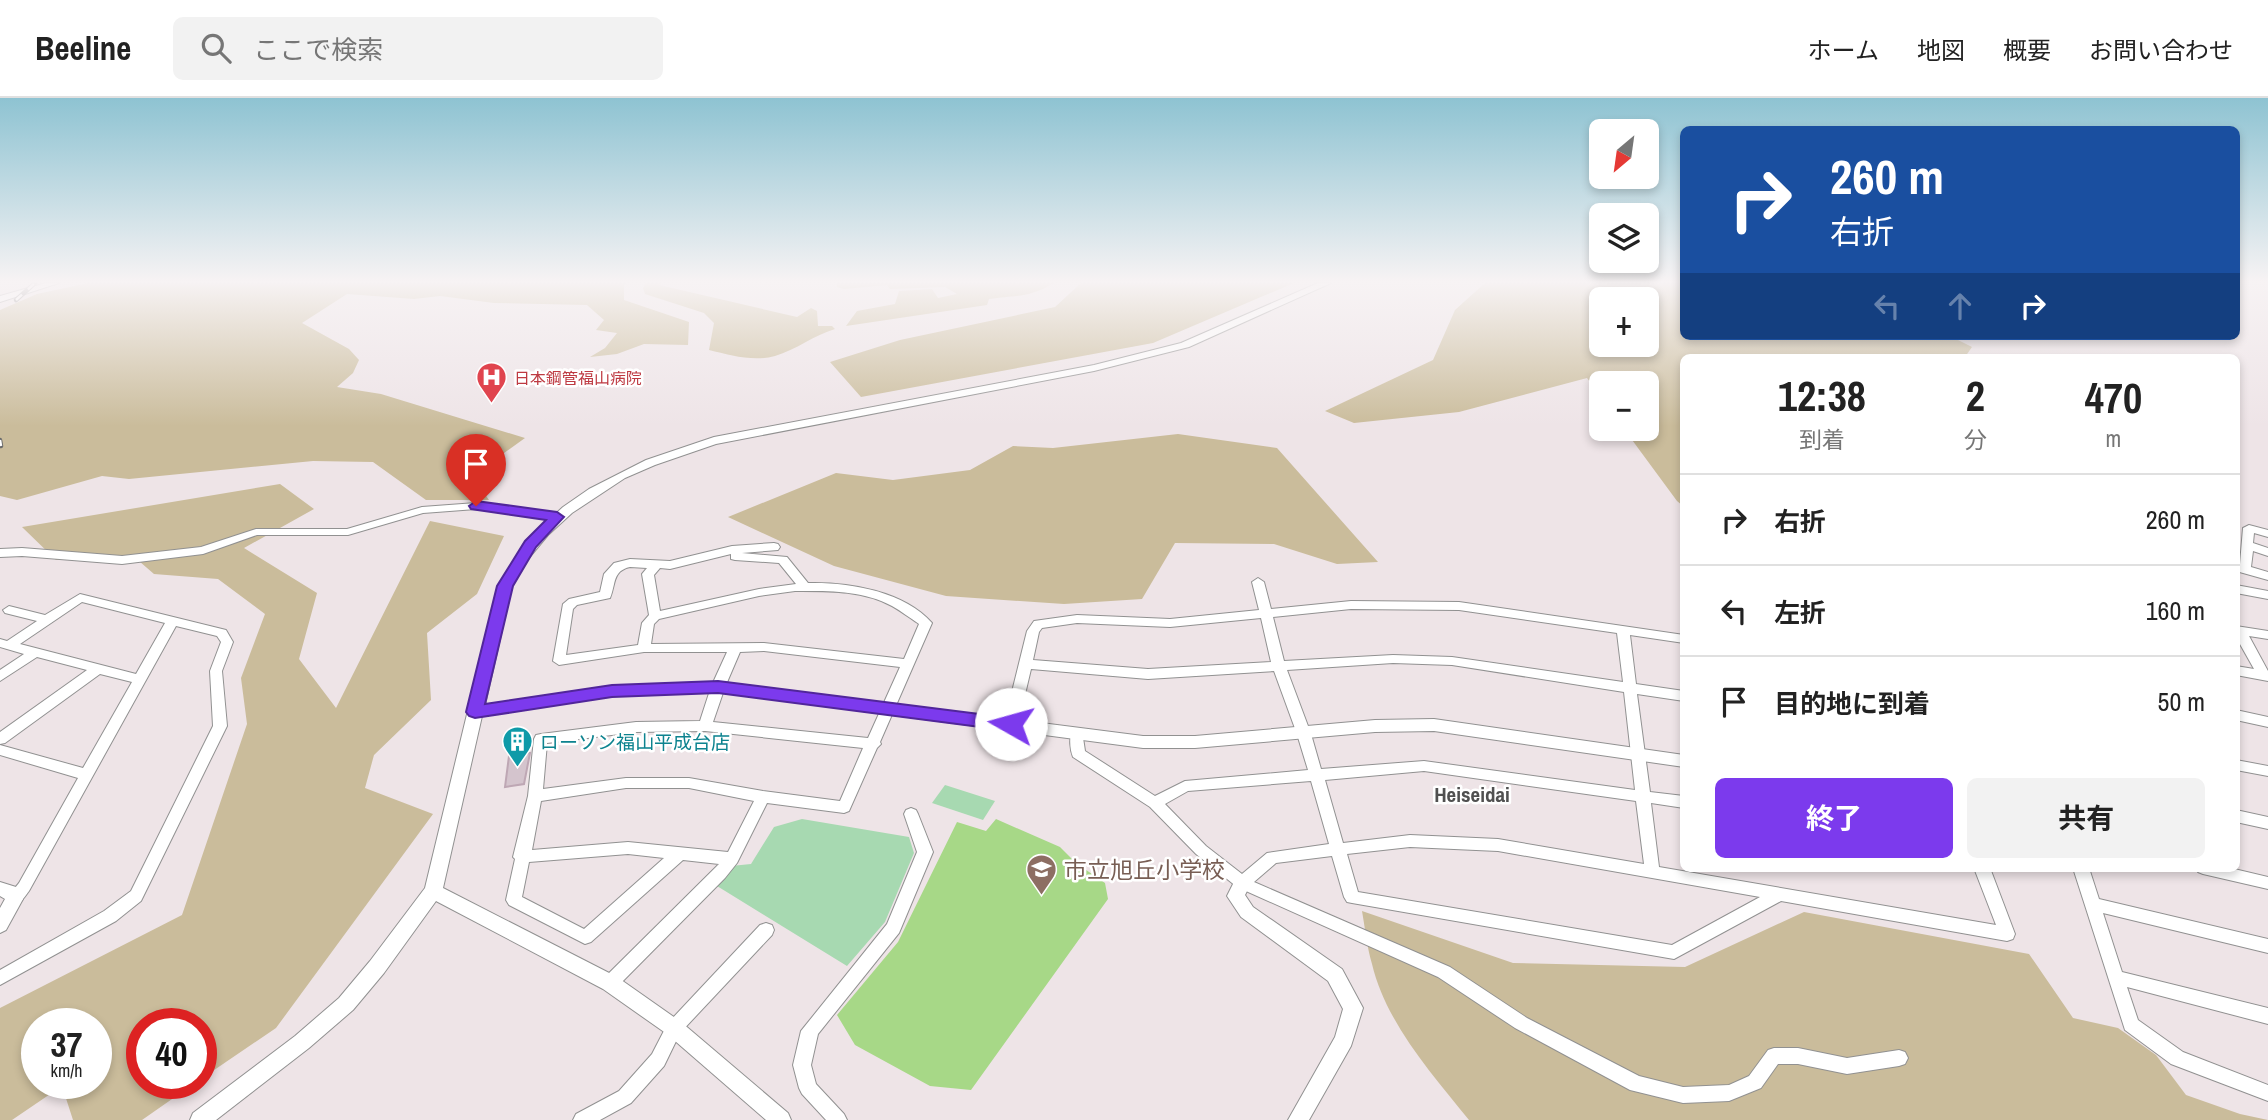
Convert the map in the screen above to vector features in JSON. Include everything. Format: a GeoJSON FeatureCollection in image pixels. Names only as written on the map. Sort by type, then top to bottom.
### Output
{"type":"FeatureCollection","features":[{"type":"Feature","properties":{"kind":"street"},"geometry":{"type":"LineString","coordinates":[[200,1120],[302,1042],[346,1004],[433,891],[505,586],[530,544],[580,499],[630,471],[686,448],[1120,362],[1185,345],[1218,331]]}},
{"type":"Feature","properties":{"kind":"street"},"geometry":{"type":"LineString","coordinates":[[0,553],[22,552],[122,561],[203,551],[256,532],[348,532],[422,509],[514,509],[557,517]]}},
{"type":"Feature","properties":{"kind":"street"},"geometry":{"type":"LineString","coordinates":[[2268,534],[2249,528],[2248,545],[2241,567],[2268,576]]}},
{"type":"Feature","properties":{"kind":"street"},"geometry":{"type":"LineString","coordinates":[[2248,545],[2268,552]]}},
{"type":"Feature","properties":{"kind":"street"},"geometry":{"type":"LineString","coordinates":[[655,616],[648,574],[664,565],[732,550],[774,547]]}},
{"type":"Feature","properties":{"kind":"street"},"geometry":{"type":"LineString","coordinates":[[803,585],[783,560],[729,556],[684,569],[630,563],[618,566],[610,574],[606,595],[573,602],[567,607],[559,661],[644,648],[764,647],[909,664]]}},
{"type":"Feature","properties":{"kind":"street"},"geometry":{"type":"LineString","coordinates":[[1258,582],[1279,667],[1304,734],[1352,897],[1674,952],[1781,894]]}},
{"type":"Feature","properties":{"kind":"street"},"geometry":{"type":"LineString","coordinates":[[535,796],[626,783],[689,783],[763,797],[844,807],[890,709],[926,623],[911,610],[884,598],[849,588],[803,585],[655,616],[648,623],[644,648]]}},
{"type":"Feature","properties":{"kind":"street"},"geometry":{"type":"LineString","coordinates":[[2240,590],[2268,595]]}},
{"type":"Feature","properties":{"kind":"street"},"geometry":{"type":"LineString","coordinates":[[0,978],[110,916],[136,896],[219,726],[216,671],[227,642],[222,634],[80,598],[5,644]]}},
{"type":"Feature","properties":{"kind":"street"},"geometry":{"type":"LineString","coordinates":[[1011,724],[1033,631],[1038,624],[1077,619],[1170,624],[1264,612],[1351,605],[1459,606],[1680,638]]}},
{"type":"Feature","properties":{"kind":"street"},"geometry":{"type":"LineString","coordinates":[[9,610],[47,620]]}},
{"type":"Feature","properties":{"kind":"street"},"geometry":{"type":"LineString","coordinates":[[0,925],[7,894],[24,887],[173,620]]}},
{"type":"Feature","properties":{"kind":"street"},"geometry":{"type":"LineString","coordinates":[[1623,630],[1652,871]]}},
{"type":"Feature","properties":{"kind":"street"},"geometry":{"type":"LineString","coordinates":[[2240,630],[2268,635]]}},
{"type":"Feature","properties":{"kind":"street"},"geometry":{"type":"LineString","coordinates":[[2240,633],[2266,675]]}},
{"type":"Feature","properties":{"kind":"street"},"geometry":{"type":"LineString","coordinates":[[5,644],[140,680]]}},
{"type":"Feature","properties":{"kind":"street"},"geometry":{"type":"LineString","coordinates":[[705,726],[735,649]]}},
{"type":"Feature","properties":{"kind":"street"},"geometry":{"type":"LineString","coordinates":[[0,676],[35,652]]}},
{"type":"Feature","properties":{"kind":"street"},"geometry":{"type":"LineString","coordinates":[[1026,664],[1148,674],[1393,659],[1452,661],[1680,695]]}},
{"type":"Feature","properties":{"kind":"street"},"geometry":{"type":"LineString","coordinates":[[0,739],[98,669]]}},
{"type":"Feature","properties":{"kind":"street"},"geometry":{"type":"LineString","coordinates":[[2240,671],[2266,675]]}},
{"type":"Feature","properties":{"kind":"street"},"geometry":{"type":"LineString","coordinates":[[475,712],[612,691],[718,687],[1143,742],[1195,742],[1375,726],[1434,725],[1680,760]]}},
{"type":"Feature","properties":{"kind":"street"},"geometry":{"type":"LineString","coordinates":[[2240,716],[2268,722]]}},
{"type":"Feature","properties":{"kind":"street"},"geometry":{"type":"LineString","coordinates":[[679,854],[585,937],[514,900],[535,796],[541,739],[636,727],[705,726],[874,744]]}},
{"type":"Feature","properties":{"kind":"street"},"geometry":{"type":"LineString","coordinates":[[1077,735],[1078,752],[1155,803],[1201,850],[1242,883],[1444,972],[1521,1023],[1636,1084],[1683,1095],[1729,1093],[1755,1082],[1774,1056],[1798,1056],[1847,1066],[1899,1058]]}},
{"type":"Feature","properties":{"kind":"street"},"geometry":{"type":"LineString","coordinates":[[0,750],[87,775]]}},
{"type":"Feature","properties":{"kind":"street"},"geometry":{"type":"LineString","coordinates":[[1155,803],[1185,786],[1424,766],[1680,801]]}},
{"type":"Feature","properties":{"kind":"street"},"geometry":{"type":"LineString","coordinates":[[2240,766],[2268,771]]}},
{"type":"Feature","properties":{"kind":"street"},"geometry":{"type":"LineString","coordinates":[[610,983],[732,859],[763,797]]}},
{"type":"Feature","properties":{"kind":"street"},"geometry":{"type":"LineString","coordinates":[[838,1120],[808,1088],[802,1065],[810,1031],[893,928],[925,852],[911,814]]}},
{"type":"Feature","properties":{"kind":"street"},"geometry":{"type":"LineString","coordinates":[[2240,817],[2268,823]]}},
{"type":"Feature","properties":{"kind":"street"},"geometry":{"type":"LineString","coordinates":[[1298,1120],[1344,1040],[1353,1008],[1335,975],[1247,912],[1236,896],[1242,883],[1272,857],[1410,841],[1498,845],[2007,934],[1984,872]]}},
{"type":"Feature","properties":{"kind":"street"},"geometry":{"type":"LineString","coordinates":[[521,857],[628,848],[732,859]]}},
{"type":"Feature","properties":{"kind":"street"},"geometry":{"type":"LineString","coordinates":[[2082,872],[2131,1025],[2177,1058],[2268,1093]]}},
{"type":"Feature","properties":{"kind":"street"},"geometry":{"type":"LineString","coordinates":[[2220,872],[2268,883]]}},
{"type":"Feature","properties":{"kind":"street"},"geometry":{"type":"LineString","coordinates":[[433,891],[610,983],[674,1028],[781,1120]]}},
{"type":"Feature","properties":{"kind":"street"},"geometry":{"type":"LineString","coordinates":[[2093,904],[2268,946]]}},
{"type":"Feature","properties":{"kind":"street"},"geometry":{"type":"LineString","coordinates":[[582,1120],[625,1097],[658,1060],[674,1028],[766,930]]}},
{"type":"Feature","properties":{"kind":"street"},"geometry":{"type":"LineString","coordinates":[[2115,976],[2268,1016]]}},
{"type":"Feature","properties":{"kind":"shaded area"},"geometry":{"type":"Polygon","coordinates":[[[0,331],[316,331],[349,349],[359,360],[353,373],[337,387],[381,394],[525,438],[472,476],[489,500],[426,500],[373,462],[313,461],[129,479],[102,476],[17,500],[0,496],[0,331]]]}},
{"type":"Feature","properties":{"kind":"shaded area"},"geometry":{"type":"Polygon","coordinates":[[[601,331],[689,331],[688,345],[644,344],[617,354],[590,357],[605,348],[617,333],[601,331]]]}},
{"type":"Feature","properties":{"kind":"shaded area"},"geometry":{"type":"Polygon","coordinates":[[[713,331],[831,331],[767,358],[742,357],[709,350],[713,331]]]}},
{"type":"Feature","properties":{"kind":"shaded area"},"geometry":{"type":"Polygon","coordinates":[[[944,331],[1182,331],[1153,343],[861,397],[830,362],[900,340],[944,331]]]}},
{"type":"Feature","properties":{"kind":"shaded area"},"geometry":{"type":"Polygon","coordinates":[[[1446,331],[1589,331],[1589,357],[1659,357],[1659,331],[1680,331],[1680,340],[1958,340],[1972,347],[1967,354],[1680,354],[1680,504],[1633,441],[1659,441],[1659,371],[1589,371],[1589,381],[1587,378],[1459,412],[1354,423],[1325,411],[1433,360],[1446,331]]]}},
{"type":"Feature","properties":{"kind":"shaded area"},"geometry":{"type":"Polygon","coordinates":[[[1178,434],[1277,448],[1378,562],[1337,564],[1274,544],[1175,543],[1142,599],[1064,604],[946,596],[834,566],[728,517],[836,473],[893,480],[970,470],[1013,446],[1053,448],[1178,434]]]}},
{"type":"Feature","properties":{"kind":"shaded area"},"geometry":{"type":"Polygon","coordinates":[[[280,484],[314,509],[244,548],[317,593],[299,659],[336,708],[430,521],[504,536],[477,594],[427,633],[431,700],[374,755],[365,788],[433,814],[276,1028],[217,1068],[217,1008],[126,1008],[126,1099],[172,1099],[142,1120],[73,1120],[66,1099],[112,1099],[112,1008],[21,1008],[21,1099],[43,1099],[12,1120],[0,1120],[0,1008],[182,915],[247,724],[241,678],[265,614],[218,579],[154,574],[132,555],[56,560],[22,527],[280,484]]]}},
{"type":"Feature","properties":{"kind":"shaded area"},"geometry":{"type":"Polygon","coordinates":[[[945,785],[995,801],[983,820],[932,803],[945,785]]]}},
{"type":"Feature","properties":{"kind":"shaded area"},"geometry":{"type":"Polygon","coordinates":[[[802,819],[909,837],[914,853],[885,922],[847,966],[717,886],[731,866],[751,864],[774,827],[802,819]]]}},
{"type":"Feature","properties":{"kind":"shaded area"},"geometry":{"type":"Polygon","coordinates":[[[996,819],[1060,847],[1076,863],[1105,883],[1108,899],[971,1090],[930,1086],[855,1045],[837,1015],[898,942],[957,822],[986,831],[996,819]]]}},
{"type":"Feature","properties":{"kind":"shaded area"},"geometry":{"type":"Polygon","coordinates":[[[1362,911],[1513,963],[1685,967],[1804,912],[2029,954],[2073,1018],[2118,1028],[2156,1055],[2186,1095],[2240,1114],[2268,1120],[1469,1120],[1412,1047],[1388,1007],[1372,964],[1362,911]]]}},
{"type":"Feature","properties":{"kind":"building","name":"ローソン福山平成台店"},"geometry":{"type":"Polygon","coordinates":[[[530,753],[524,784],[505,787],[509,756],[530,753]]]}},
{"type":"Feature","properties":{"kind":"railway"},"geometry":{"type":"LineString","coordinates":[[0,440],[1,446]]}},
{"type":"Feature","properties":{"kind":"place","name":"日本鋼管福山病院"},"geometry":{"type":"Point","coordinates":[491,405]}},
{"type":"Feature","properties":{"kind":"place","name":"ローソン福山平成台店"},"geometry":{"type":"Point","coordinates":[517,769]}},
{"type":"Feature","properties":{"kind":"place","name":"市立旭丘小学校"},"geometry":{"type":"Point","coordinates":[1041,897]}},
{"type":"Feature","properties":{"kind":"district","name":"Heiseidai"},"geometry":{"type":"Point","coordinates":[1472,795]}},
{"type":"Feature","properties":{"kind":"route"},"geometry":{"type":"LineString","coordinates":[[476,506],[514,509],[557,517],[530,544],[505,586],[475,712],[612,691],[718,687],[1011,724]]}}]}
